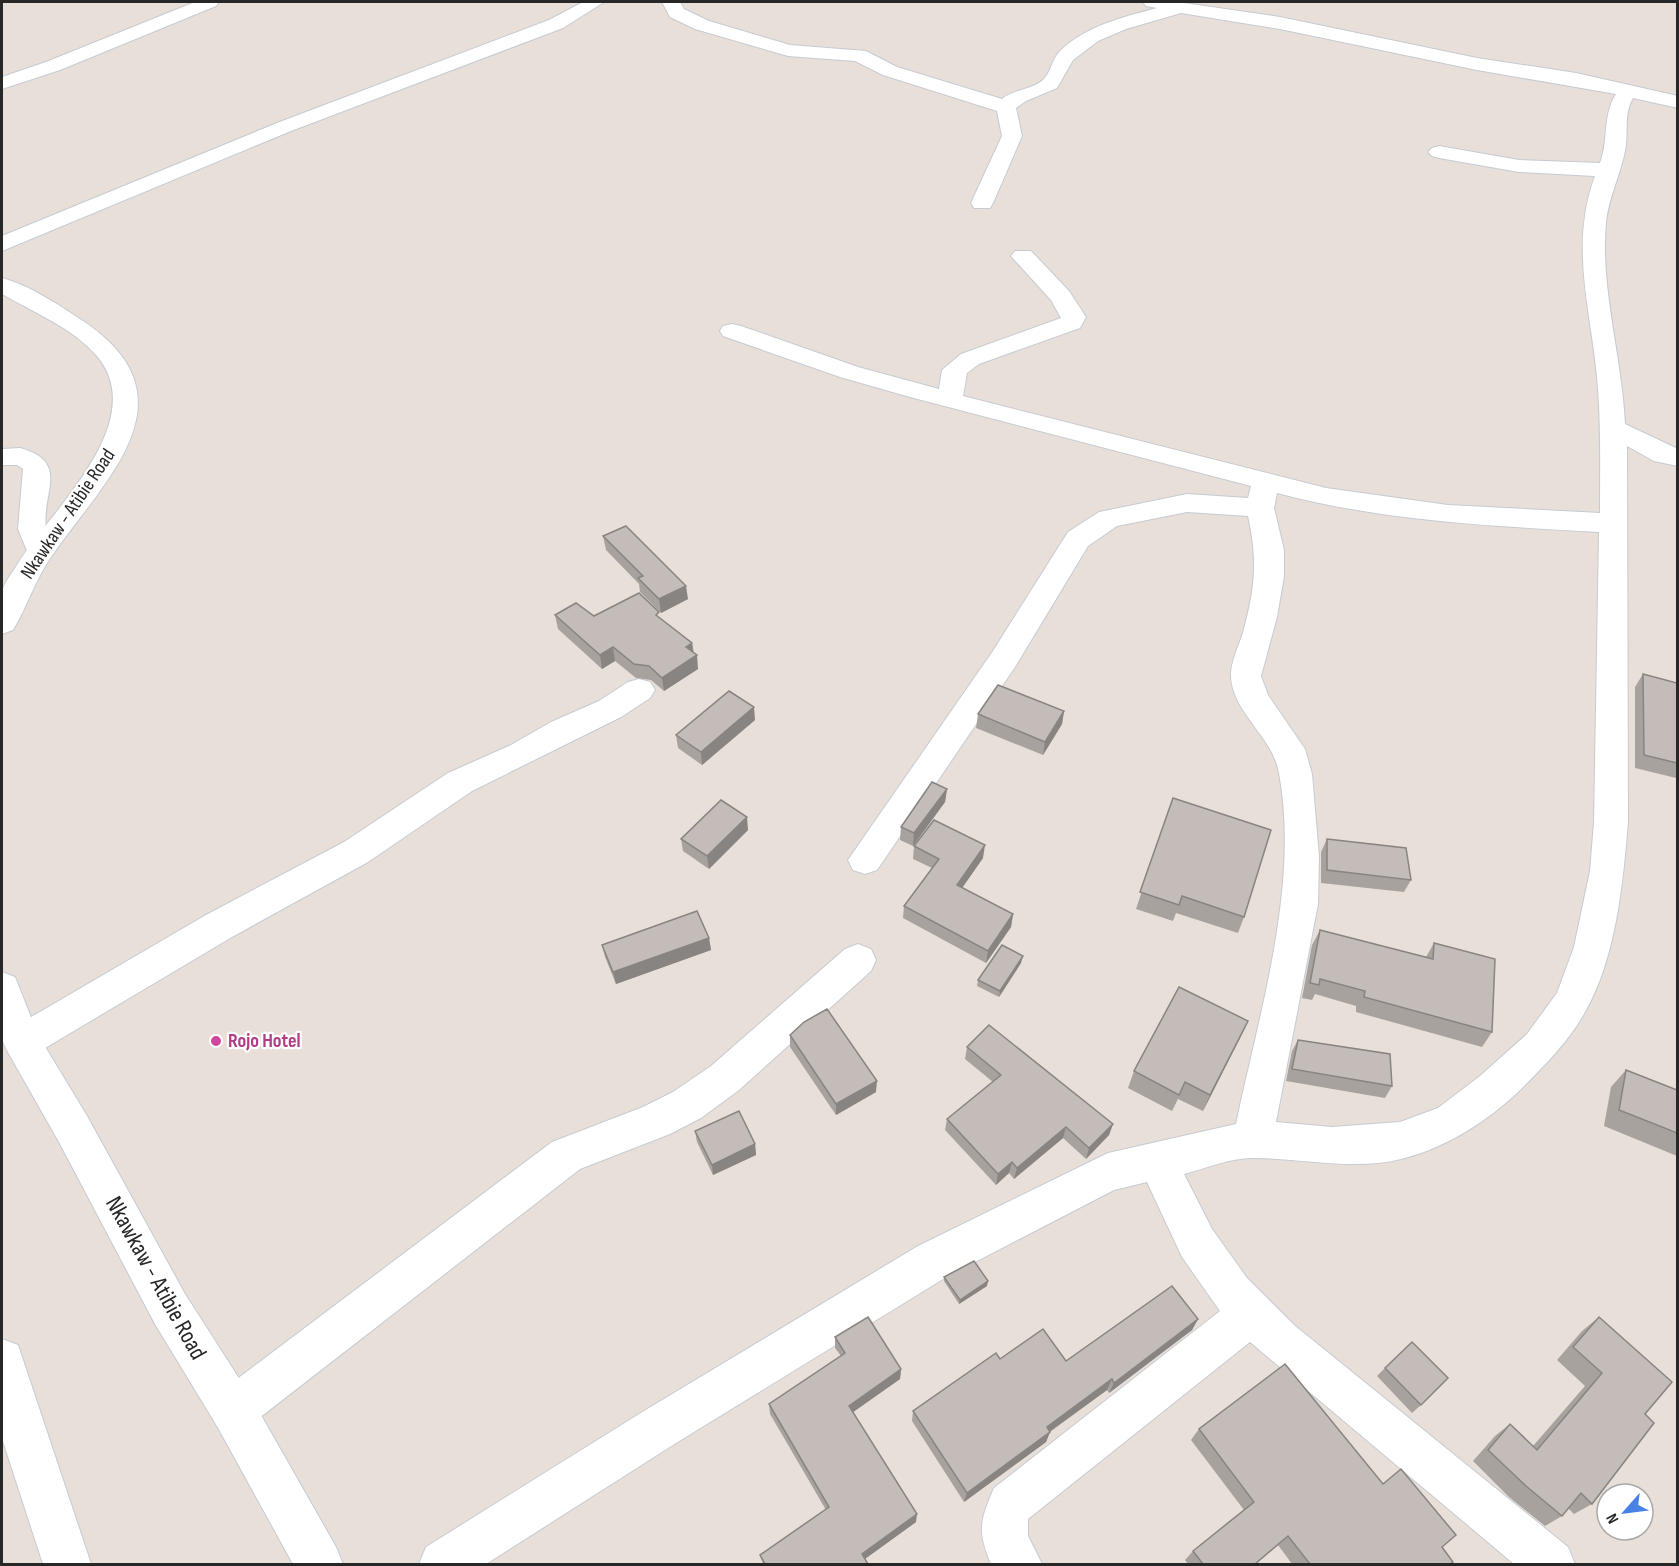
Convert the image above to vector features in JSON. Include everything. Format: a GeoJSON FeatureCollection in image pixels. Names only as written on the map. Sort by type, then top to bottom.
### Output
{"type":"FeatureCollection","features":[{"type":"Feature","properties":{"kind":"street"},"geometry":{"type":"LineString","coordinates":[[2,83],[70,60],[210,2]]}},
{"type":"Feature","properties":{"kind":"street"},"geometry":{"type":"LineString","coordinates":[[2,244],[284,127],[556,24],[595,2]]}},
{"type":"Feature","properties":{"kind":"street"},"geometry":{"type":"LineString","coordinates":[[670,2],[677,13],[702,25],[788,50],[859,55],[890,71],[975,95],[1006,107]]}},
{"type":"Feature","properties":{"kind":"street"},"geometry":{"type":"LineString","coordinates":[[1152,2],[1280,23],[1477,64],[1596,83],[1677,102]]}},
{"type":"Feature","properties":{"kind":"street"},"geometry":{"type":"LineString","coordinates":[[1006,107],[1024,92],[1053,81],[1064,58],[1098,33],[1180,8]]}},
{"type":"Feature","properties":{"kind":"street"},"geometry":{"type":"LineString","coordinates":[[1280,23],[1299,9]]}},
{"type":"Feature","properties":{"kind":"street"},"geometry":{"type":"LineString","coordinates":[[443,1564],[660,1427],[933,1261],[1108,1172],[1252,1139],[1332,1146],[1400,1141],[1452,1121],[1494,1089],[1540,1046],[1572,1001],[1592,947],[1607,871],[1611,822],[1614,467],[1611,388],[1594,279],[1595,223],[1600,193],[1615,151],[1617,108],[1627,92]]}},
{"type":"Feature","properties":{"kind":"street"},"geometry":{"type":"LineString","coordinates":[[981,203],[1012,136],[1006,107]]}},
{"type":"Feature","properties":{"kind":"street"},"geometry":{"type":"LineString","coordinates":[[1439,152],[1519,166],[1565,170],[1609,170]]}},
{"type":"Feature","properties":{"kind":"street"},"geometry":{"type":"LineString","coordinates":[[950,399],[956,370],[970,360],[1071,323],[1074,317],[1071,308],[1023,256]]}},
{"type":"Feature","properties":{"kind":"street","name":"Nkawkaw - Atibie Road"},"geometry":{"type":"LineString","coordinates":[[2,285],[48,311],[106,351],[120,370],[125,393],[124,416],[118,438],[87,492],[40,551],[2,623]]}},
{"type":"Feature","properties":{"kind":"street"},"geometry":{"type":"LineString","coordinates":[[732,331],[849,372],[1096,439],[1263,495]]}},
{"type":"Feature","properties":{"kind":"street"},"geometry":{"type":"LineString","coordinates":[[1612,427],[1670,456]]}},
{"type":"Feature","properties":{"kind":"street"},"geometry":{"type":"LineString","coordinates":[[2,457],[16,455],[28,458],[35,466],[37,491],[32,510],[32,530],[40,551]]}},
{"type":"Feature","properties":{"kind":"street"},"geometry":{"type":"LineString","coordinates":[[1614,467],[1670,456]]}},
{"type":"Feature","properties":{"kind":"street"},"geometry":{"type":"LineString","coordinates":[[1252,1139],[1300,904],[1302,857],[1296,774],[1289,750],[1254,699],[1246,676],[1262,617],[1269,576],[1270,550],[1263,495]]}},
{"type":"Feature","properties":{"kind":"street"},"geometry":{"type":"LineString","coordinates":[[865,860],[1004,659],[1078,539],[1109,519],[1187,503],[1263,495],[1326,497],[1448,514],[1613,523]]}},
{"type":"Feature","properties":{"kind":"street"},"geometry":{"type":"LineString","coordinates":[[22,1042],[248,910],[356,852],[431,804],[460,782],[522,754],[562,731],[610,709],[639,690]]}},
{"type":"Feature","properties":{"kind":"street"},"geometry":{"type":"LineString","coordinates":[[233,1410],[566,1155],[613,1134],[656,1121],[687,1105],[725,1078],[858,960]]}},
{"type":"Feature","properties":{"kind":"street","name":"Nkawkaw - Atibie Road"},"geometry":{"type":"LineString","coordinates":[[2,988],[22,1042],[78,1139],[170,1309],[233,1410],[319,1564]]}},
{"type":"Feature","properties":{"kind":"street"},"geometry":{"type":"LineString","coordinates":[[1156,1161],[1197,1243],[1232,1293],[1279,1340],[1551,1564]]}},
{"type":"Feature","properties":{"kind":"street"},"geometry":{"type":"LineString","coordinates":[[1018,1564],[1009,1551],[1002,1524],[1010,1504],[1252,1312]]}},
{"type":"Feature","properties":{"kind":"street"},"geometry":{"type":"LineString","coordinates":[[2,1361],[12,1402],[67,1564]]}},
{"type":"Feature","properties":{"kind":"building"},"geometry":{"type":"Polygon","coordinates":[[[626,526],[686,586],[659,599],[638,578],[643,576],[603,536],[626,526]]]}},
{"type":"Feature","properties":{"kind":"building"},"geometry":{"type":"Polygon","coordinates":[[[639,593],[659,612],[656,615],[692,643],[686,647],[697,655],[662,678],[649,666],[634,664],[613,647],[600,655],[555,615],[576,603],[594,616],[639,593]]]}},
{"type":"Feature","properties":{"kind":"building"},"geometry":{"type":"Polygon","coordinates":[[[1643,674],[1677,683],[1677,763],[1644,755],[1643,674]]]}},
{"type":"Feature","properties":{"kind":"building"},"geometry":{"type":"Polygon","coordinates":[[[998,685],[1064,711],[1045,742],[978,714],[998,685]]]}},
{"type":"Feature","properties":{"kind":"building"},"geometry":{"type":"Polygon","coordinates":[[[729,691],[754,707],[701,752],[676,735],[729,691]]]}},
{"type":"Feature","properties":{"kind":"building"},"geometry":{"type":"Polygon","coordinates":[[[932,782],[947,789],[914,833],[901,827],[932,782]]]}},
{"type":"Feature","properties":{"kind":"building"},"geometry":{"type":"Polygon","coordinates":[[[1173,798],[1271,830],[1244,917],[1182,896],[1179,905],[1140,892],[1173,798]]]}},
{"type":"Feature","properties":{"kind":"building"},"geometry":{"type":"Polygon","coordinates":[[[721,800],[747,817],[707,856],[681,839],[721,800]]]}},
{"type":"Feature","properties":{"kind":"building"},"geometry":{"type":"Polygon","coordinates":[[[934,820],[985,845],[957,885],[1013,914],[988,951],[904,906],[939,859],[914,846],[934,820]]]}},
{"type":"Feature","properties":{"kind":"building"},"geometry":{"type":"Polygon","coordinates":[[[1327,839],[1406,848],[1411,880],[1327,870],[1327,839]]]}},
{"type":"Feature","properties":{"kind":"building"},"geometry":{"type":"Polygon","coordinates":[[[697,911],[709,938],[613,972],[602,945],[697,911]]]}},
{"type":"Feature","properties":{"kind":"building"},"geometry":{"type":"Polygon","coordinates":[[[1320,930],[1433,959],[1434,943],[1495,959],[1492,1032],[1364,997],[1365,991],[1320,979],[1319,985],[1310,983],[1320,930]]]}},
{"type":"Feature","properties":{"kind":"building"},"geometry":{"type":"Polygon","coordinates":[[[1002,945],[1023,956],[1000,991],[978,980],[1002,945]]]}},
{"type":"Feature","properties":{"kind":"building"},"geometry":{"type":"Polygon","coordinates":[[[1179,987],[1248,1021],[1210,1095],[1185,1082],[1179,1095],[1134,1071],[1179,987]]]}},
{"type":"Feature","properties":{"kind":"building"},"geometry":{"type":"Polygon","coordinates":[[[827,1009],[877,1081],[836,1104],[790,1035],[804,1022],[827,1009]]]}},
{"type":"Feature","properties":{"kind":"building"},"geometry":{"type":"Polygon","coordinates":[[[989,1025],[1113,1124],[1089,1148],[1066,1127],[1017,1168],[1012,1162],[998,1174],[947,1119],[1001,1075],[967,1047],[989,1025]]]}},
{"type":"Feature","properties":{"kind":"building"},"geometry":{"type":"Polygon","coordinates":[[[1298,1040],[1390,1054],[1392,1086],[1292,1069],[1298,1040]]]}},
{"type":"Feature","properties":{"kind":"building"},"geometry":{"type":"Polygon","coordinates":[[[1626,1070],[1677,1090],[1677,1133],[1619,1110],[1626,1070]]]}},
{"type":"Feature","properties":{"kind":"building"},"geometry":{"type":"Polygon","coordinates":[[[739,1111],[755,1144],[712,1165],[695,1131],[739,1111]]]}},
{"type":"Feature","properties":{"kind":"building"},"geometry":{"type":"Polygon","coordinates":[[[974,1261],[988,1281],[960,1300],[944,1277],[974,1261]]]}},
{"type":"Feature","properties":{"kind":"building"},"geometry":{"type":"Polygon","coordinates":[[[1172,1286],[1198,1319],[1114,1383],[1112,1379],[1047,1427],[1050,1432],[967,1493],[913,1411],[996,1353],[1000,1359],[1043,1329],[1066,1361],[1172,1286]]]}},
{"type":"Feature","properties":{"kind":"building"},"geometry":{"type":"Polygon","coordinates":[[[868,1317],[901,1369],[849,1406],[917,1514],[862,1554],[868,1564],[765,1564],[760,1555],[829,1507],[769,1404],[845,1353],[835,1337],[868,1317]]]}},
{"type":"Feature","properties":{"kind":"building"},"geometry":{"type":"Polygon","coordinates":[[[1599,1317],[1672,1382],[1645,1414],[1654,1423],[1609,1482],[1595,1482],[1595,1500],[1592,1504],[1581,1493],[1562,1516],[1488,1450],[1510,1424],[1537,1450],[1602,1373],[1573,1347],[1599,1317]]]}},
{"type":"Feature","properties":{"kind":"building"},"geometry":{"type":"Polygon","coordinates":[[[1412,1342],[1448,1378],[1421,1405],[1385,1368],[1412,1342]]]}},
{"type":"Feature","properties":{"kind":"building"},"geometry":{"type":"Polygon","coordinates":[[[1285,1364],[1383,1484],[1401,1469],[1456,1535],[1442,1547],[1453,1562],[1450,1564],[1310,1564],[1288,1536],[1255,1564],[1203,1564],[1193,1551],[1254,1502],[1199,1429],[1285,1364]]]}},
{"type":"Feature","properties":{"kind":"place","name":"Rojo Hotel"},"geometry":{"type":"Point","coordinates":[216,1041]}}]}
